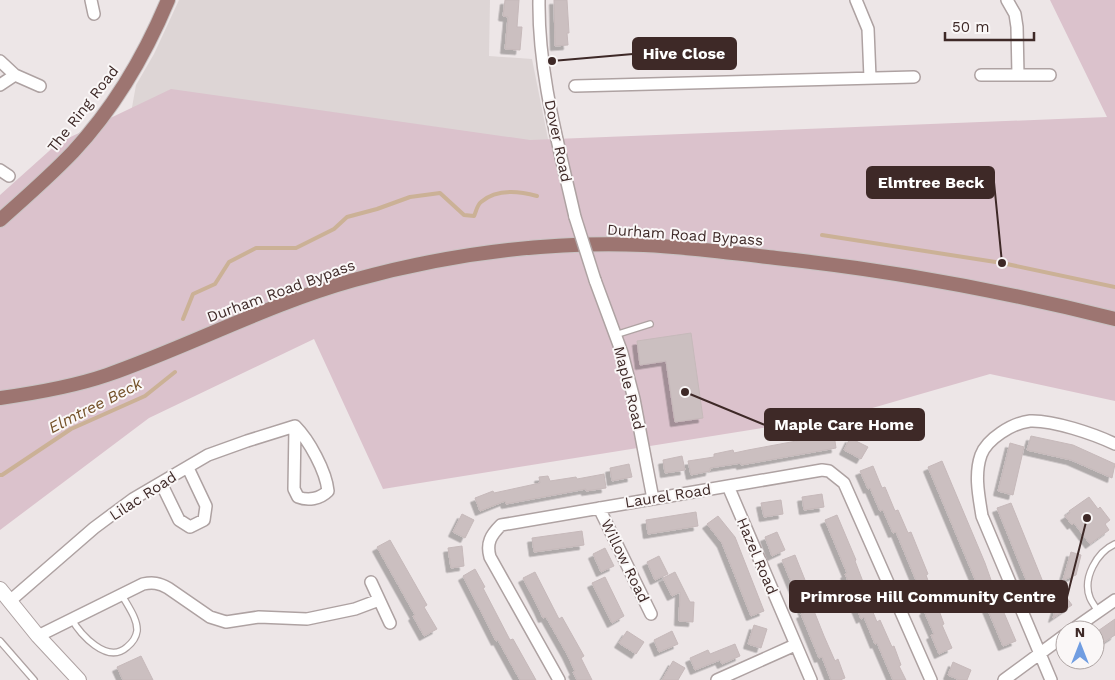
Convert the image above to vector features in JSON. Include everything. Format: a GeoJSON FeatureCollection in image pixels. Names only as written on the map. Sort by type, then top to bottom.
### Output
{"type":"FeatureCollection","features":[{"type":"Feature","properties":{"kind":"main road","name":"The Ring Road"},"geometry":{"type":"LineString","coordinates":[[0,220],[46,180],[74,150],[120,93],[154,34],[168,0]]}},
{"type":"Feature","properties":{"kind":"main road","name":"Durham Road Bypass"},"geometry":{"type":"LineString","coordinates":[[0,398],[63,388],[105,376],[286,303],[349,282],[435,260],[485,252],[530,248],[573,245],[644,245],[809,262],[922,278],[1115,319]]}},
{"type":"Feature","properties":{"kind":"street"},"geometry":{"type":"LineString","coordinates":[[91,0],[94,14]]}},
{"type":"Feature","properties":{"kind":"street","name":"Dover Road"},"geometry":{"type":"LineString","coordinates":[[539,0],[542,61],[575,217],[595,280]]}},
{"type":"Feature","properties":{"kind":"street"},"geometry":{"type":"LineString","coordinates":[[856,0],[868,29],[870,78]]}},
{"type":"Feature","properties":{"kind":"street"},"geometry":{"type":"LineString","coordinates":[[1007,0],[1015,14],[1017,27],[1018,75]]}},
{"type":"Feature","properties":{"kind":"street"},"geometry":{"type":"LineString","coordinates":[[0,61],[16,75],[40,86]]}},
{"type":"Feature","properties":{"kind":"street"},"geometry":{"type":"LineString","coordinates":[[0,85],[16,75]]}},
{"type":"Feature","properties":{"kind":"street"},"geometry":{"type":"LineString","coordinates":[[981,75],[1050,75]]}},
{"type":"Feature","properties":{"kind":"street"},"geometry":{"type":"LineString","coordinates":[[575,86],[914,77]]}},
{"type":"Feature","properties":{"kind":"street","name":"Maple Road"},"geometry":{"type":"LineString","coordinates":[[595,280],[622,353],[634,399],[653,498]]}},
{"type":"Feature","properties":{"kind":"street"},"geometry":{"type":"LineString","coordinates":[[1051,680],[982,516],[977,488],[978,467],[981,455],[989,442],[1002,431],[1029,421],[1060,425],[1115,444]]}},
{"type":"Feature","properties":{"kind":"street"},"geometry":{"type":"LineString","coordinates":[[295,426],[304,435],[327,480],[328,491],[323,496],[306,500],[298,497],[294,490],[295,426]]}},
{"type":"Feature","properties":{"kind":"street","name":"Lilac Road"},"geometry":{"type":"LineString","coordinates":[[11,600],[94,528],[132,499],[208,455],[247,440],[295,426]]}},
{"type":"Feature","properties":{"kind":"street"},"geometry":{"type":"LineString","coordinates":[[161,483],[179,520],[190,527],[204,520],[206,506],[188,468]]}},
{"type":"Feature","properties":{"kind":"street","name":"Laurel Road"},"geometry":{"type":"LineString","coordinates":[[559,680],[490,557],[488,545],[490,538],[501,525],[814,471],[829,471],[844,482],[931,680]]}},
{"type":"Feature","properties":{"kind":"street","name":"Hazel Road"},"geometry":{"type":"LineString","coordinates":[[728,486],[811,680]]}},
{"type":"Feature","properties":{"kind":"street","name":"Willow Road"},"geometry":{"type":"LineString","coordinates":[[599,508],[651,614]]}},
{"type":"Feature","properties":{"kind":"street"},"geometry":{"type":"LineString","coordinates":[[38,636],[143,584],[153,582],[161,584],[210,617],[226,622],[259,617],[307,619],[355,608],[379,600]]}},
{"type":"Feature","properties":{"kind":"street"},"geometry":{"type":"LineString","coordinates":[[371,582],[390,623]]}},
{"type":"Feature","properties":{"kind":"street"},"geometry":{"type":"LineString","coordinates":[[0,589],[11,600],[38,636],[79,680]]}},
{"type":"Feature","properties":{"kind":"street"},"geometry":{"type":"LineString","coordinates":[[1086,620],[1115,600]]}},
{"type":"Feature","properties":{"kind":"street"},"geometry":{"type":"LineString","coordinates":[[1004,680],[1055,642]]}},
{"type":"Feature","properties":{"kind":"street"},"geometry":{"type":"LineString","coordinates":[[717,680],[795,645]]}},
{"type":"Feature","properties":{"kind":"lane"},"geometry":{"type":"LineString","coordinates":[[615,335],[650,324]]}},
{"type":"Feature","properties":{"kind":"lane"},"geometry":{"type":"LineString","coordinates":[[1098,612],[1090,597],[1087,581],[1095,562],[1110,546],[1115,544]]}},
{"type":"Feature","properties":{"kind":"lane"},"geometry":{"type":"LineString","coordinates":[[71,618],[88,641],[100,649],[113,652],[124,650],[134,641],[137,631],[135,620],[122,594]]}},
{"type":"Feature","properties":{"kind":"lane"},"geometry":{"type":"LineString","coordinates":[[0,642],[34,680]]}},
{"type":"Feature","properties":{"kind":"shaded area"},"geometry":{"type":"Polygon","coordinates":[[[179,0],[490,0],[489,56],[532,59],[550,149],[126,141],[136,85],[154,54],[179,0]]]}},
{"type":"Feature","properties":{"kind":"shaded area"},"geometry":{"type":"Polygon","coordinates":[[[1050,0],[1115,0],[1115,401],[990,374],[855,413],[383,489],[314,339],[149,418],[0,530],[0,195],[58,143],[171,89],[530,140],[1107,117],[1050,0]]]}},
{"type":"Feature","properties":{"kind":"building"},"geometry":{"type":"Polygon","coordinates":[[[505,0],[519,0],[517,27],[522,27],[520,50],[505,49],[508,17],[503,16],[505,0]]]}},
{"type":"Feature","properties":{"kind":"building"},"geometry":{"type":"Polygon","coordinates":[[[554,0],[567,0],[568,45],[555,46],[554,0]]]}},
{"type":"Feature","properties":{"kind":"building"},"geometry":{"type":"Polygon","coordinates":[[[691,333],[703,418],[675,422],[666,361],[640,365],[637,341],[691,333]]]}},
{"type":"Feature","properties":{"kind":"building"},"geometry":{"type":"Polygon","coordinates":[[[834,434],[836,448],[741,465],[741,463],[710,468],[710,471],[691,475],[688,461],[714,457],[714,454],[733,450],[734,453],[834,434]]]}},
{"type":"Feature","properties":{"kind":"building"},"geometry":{"type":"Polygon","coordinates":[[[1031,436],[1073,445],[1115,464],[1112,478],[1071,460],[1027,450],[1031,436]]]}},
{"type":"Feature","properties":{"kind":"building"},"geometry":{"type":"Polygon","coordinates":[[[850,438],[868,447],[861,459],[844,450],[850,438]]]}},
{"type":"Feature","properties":{"kind":"building"},"geometry":{"type":"Polygon","coordinates":[[[1010,443],[1024,447],[1013,495],[998,491],[1010,443]]]}},
{"type":"Feature","properties":{"kind":"building"},"geometry":{"type":"Polygon","coordinates":[[[682,456],[685,470],[665,473],[663,460],[682,456]]]}},
{"type":"Feature","properties":{"kind":"building"},"geometry":{"type":"Polygon","coordinates":[[[942,461],[1016,641],[1003,646],[928,467],[942,461]]]}},
{"type":"Feature","properties":{"kind":"building"},"geometry":{"type":"Polygon","coordinates":[[[629,464],[632,477],[612,481],[610,468],[629,464]]]}},
{"type":"Feature","properties":{"kind":"building"},"geometry":{"type":"Polygon","coordinates":[[[873,466],[882,488],[885,487],[895,511],[898,510],[908,533],[911,532],[928,574],[926,575],[944,624],[942,625],[952,648],[939,654],[931,635],[934,634],[924,611],[926,610],[916,586],[918,585],[896,532],[893,533],[883,510],[880,511],[860,471],[873,466]]]}},
{"type":"Feature","properties":{"kind":"building"},"geometry":{"type":"Polygon","coordinates":[[[604,474],[606,488],[586,491],[586,489],[506,504],[505,501],[480,511],[475,498],[493,491],[494,493],[540,483],[539,477],[548,476],[550,481],[604,474]]]}},
{"type":"Feature","properties":{"kind":"building"},"geometry":{"type":"Polygon","coordinates":[[[822,494],[824,507],[804,510],[802,497],[822,494]]]}},
{"type":"Feature","properties":{"kind":"building"},"geometry":{"type":"Polygon","coordinates":[[[1089,497],[1110,520],[1105,524],[1109,530],[1090,544],[1074,523],[1072,525],[1065,516],[1089,497]]]}},
{"type":"Feature","properties":{"kind":"building"},"geometry":{"type":"Polygon","coordinates":[[[781,500],[783,514],[764,517],[761,503],[781,500]]]}},
{"type":"Feature","properties":{"kind":"building"},"geometry":{"type":"Polygon","coordinates":[[[1011,503],[1045,587],[1031,592],[997,508],[1011,503]]]}},
{"type":"Feature","properties":{"kind":"building"},"geometry":{"type":"Polygon","coordinates":[[[696,512],[698,526],[648,534],[646,520],[696,512]]]}},
{"type":"Feature","properties":{"kind":"building"},"geometry":{"type":"Polygon","coordinates":[[[462,514],[474,520],[465,538],[453,532],[462,514]]]}},
{"type":"Feature","properties":{"kind":"building"},"geometry":{"type":"Polygon","coordinates":[[[837,515],[856,560],[865,587],[863,588],[877,622],[880,620],[892,647],[894,646],[901,665],[899,666],[906,680],[893,680],[864,617],[861,619],[853,600],[856,599],[845,574],[847,573],[825,520],[837,515]]]}},
{"type":"Feature","properties":{"kind":"building"},"geometry":{"type":"Polygon","coordinates":[[[718,516],[735,537],[764,611],[751,616],[722,543],[707,524],[718,516]]]}},
{"type":"Feature","properties":{"kind":"building"},"geometry":{"type":"Polygon","coordinates":[[[582,531],[584,545],[534,552],[532,538],[582,531]]]}},
{"type":"Feature","properties":{"kind":"building"},"geometry":{"type":"Polygon","coordinates":[[[777,532],[785,550],[772,556],[765,537],[777,532]]]}},
{"type":"Feature","properties":{"kind":"building"},"geometry":{"type":"Polygon","coordinates":[[[390,540],[427,605],[424,607],[437,629],[424,636],[413,616],[415,615],[377,547],[390,540]]]}},
{"type":"Feature","properties":{"kind":"building"},"geometry":{"type":"Polygon","coordinates":[[[462,546],[464,566],[451,568],[448,548],[462,546]]]}},
{"type":"Feature","properties":{"kind":"building"},"geometry":{"type":"Polygon","coordinates":[[[605,548],[614,566],[601,572],[593,554],[605,548]]]}},
{"type":"Feature","properties":{"kind":"building"},"geometry":{"type":"Polygon","coordinates":[[[1071,552],[1081,555],[1076,575],[1063,580],[1071,552]]]}},
{"type":"Feature","properties":{"kind":"building"},"geometry":{"type":"Polygon","coordinates":[[[795,555],[813,600],[810,601],[824,636],[835,661],[838,659],[845,678],[840,680],[831,680],[822,657],[819,658],[801,614],[804,613],[782,560],[795,555]]]}},
{"type":"Feature","properties":{"kind":"building"},"geometry":{"type":"Polygon","coordinates":[[[659,556],[668,574],[655,580],[647,562],[659,556]]]}},
{"type":"Feature","properties":{"kind":"building"},"geometry":{"type":"Polygon","coordinates":[[[475,569],[510,640],[513,639],[536,680],[520,680],[498,640],[496,641],[463,576],[475,569]]]}},
{"type":"Feature","properties":{"kind":"building"},"geometry":{"type":"Polygon","coordinates":[[[535,572],[559,619],[562,617],[584,656],[581,658],[592,680],[577,680],[567,654],[546,617],[543,618],[523,578],[535,572]]]}},
{"type":"Feature","properties":{"kind":"building"},"geometry":{"type":"Polygon","coordinates":[[[675,572],[690,602],[694,602],[693,622],[679,621],[680,592],[672,596],[663,578],[675,572]]]}},
{"type":"Feature","properties":{"kind":"building"},"geometry":{"type":"Polygon","coordinates":[[[605,577],[624,616],[612,623],[592,583],[605,577]]]}},
{"type":"Feature","properties":{"kind":"building"},"geometry":{"type":"Polygon","coordinates":[[[1064,594],[1072,605],[1053,618],[1059,598],[1064,594]]]}},
{"type":"Feature","properties":{"kind":"building"},"geometry":{"type":"Polygon","coordinates":[[[1115,619],[1115,635],[1105,642],[1105,626],[1115,619]]]}},
{"type":"Feature","properties":{"kind":"building"},"geometry":{"type":"Polygon","coordinates":[[[754,625],[767,629],[761,648],[748,644],[754,625]]]}},
{"type":"Feature","properties":{"kind":"building"},"geometry":{"type":"Polygon","coordinates":[[[627,631],[644,642],[636,654],[619,643],[627,631]]]}},
{"type":"Feature","properties":{"kind":"building"},"geometry":{"type":"Polygon","coordinates":[[[672,631],[678,644],[659,652],[654,640],[672,631]]]}},
{"type":"Feature","properties":{"kind":"building"},"geometry":{"type":"Polygon","coordinates":[[[735,644],[740,656],[722,664],[720,660],[695,670],[690,658],[708,650],[710,654],[735,644]]]}},
{"type":"Feature","properties":{"kind":"building"},"geometry":{"type":"Polygon","coordinates":[[[141,656],[153,680],[123,680],[117,667],[141,656]]]}},
{"type":"Feature","properties":{"kind":"building"},"geometry":{"type":"Polygon","coordinates":[[[673,661],[685,668],[678,680],[662,680],[673,661]]]}},
{"type":"Feature","properties":{"kind":"building"},"geometry":{"type":"Polygon","coordinates":[[[953,662],[971,670],[967,680],[959,680],[948,675],[953,662]]]}},
{"type":"Feature","properties":{"kind":"waterway","name":"Elmtree Beck"},"geometry":{"type":"LineString","coordinates":[[183,319],[193,294],[215,284],[229,262],[256,248],[296,248],[334,229],[347,217],[410,197],[440,193],[464,215],[474,216],[480,203],[494,194],[516,192],[537,196]]}},
{"type":"Feature","properties":{"kind":"waterway","name":"Elmtree Beck"},"geometry":{"type":"LineString","coordinates":[[822,235],[1002,263],[1115,287]]}},
{"type":"Feature","properties":{"kind":"waterway","name":"Elmtree Beck"},"geometry":{"type":"LineString","coordinates":[[0,475],[71,429],[145,396],[175,372]]}},
{"type":"Feature","properties":{"kind":"place","name":"Hive Close"},"geometry":{"type":"Point","coordinates":[552,61]}},
{"type":"Feature","properties":{"kind":"place","name":"Elmtree Beck"},"geometry":{"type":"Point","coordinates":[1002,263]}},
{"type":"Feature","properties":{"kind":"place","name":"Maple Care Home"},"geometry":{"type":"Point","coordinates":[685,392]}},
{"type":"Feature","properties":{"kind":"place","name":"Primrose Hill Community Centre"},"geometry":{"type":"Point","coordinates":[1087,518]}}]}
